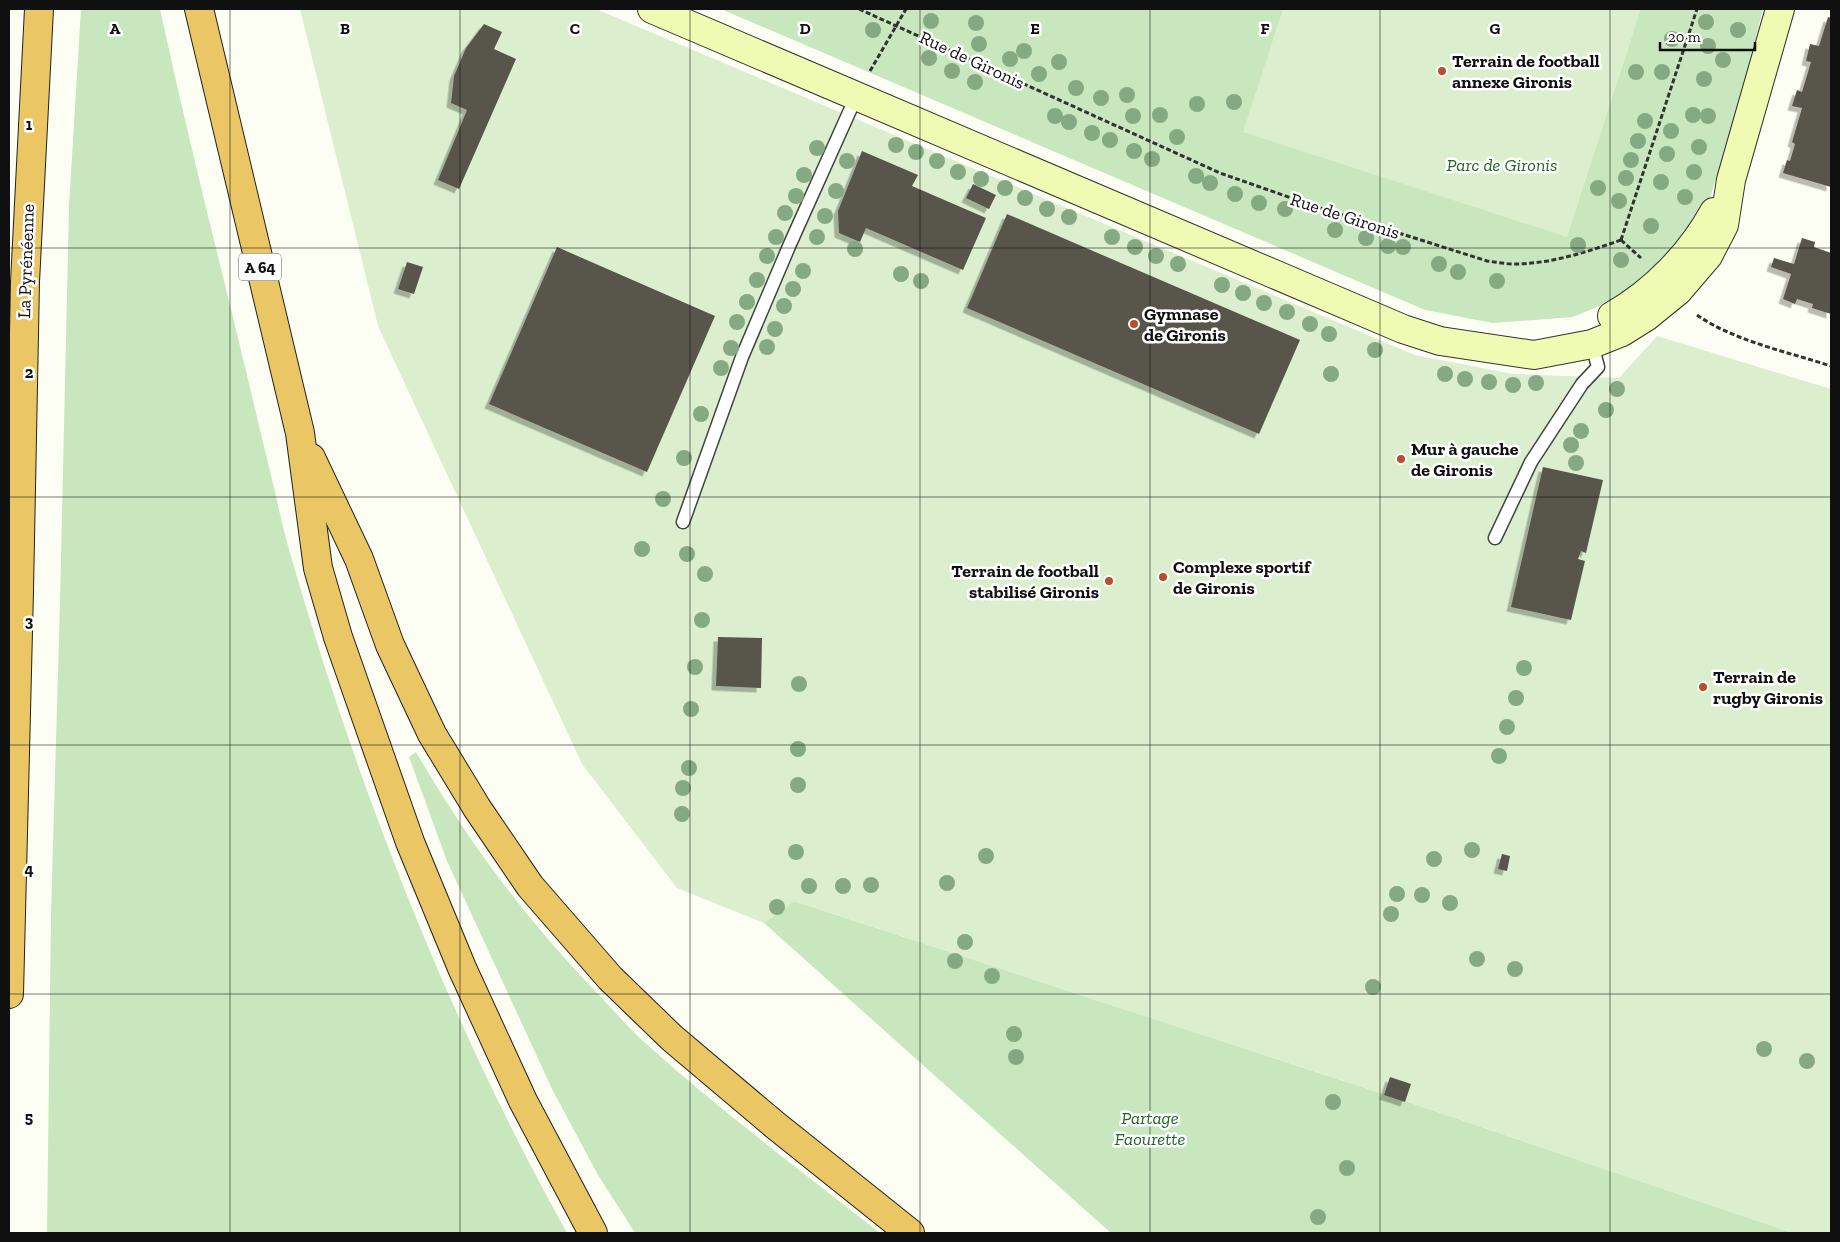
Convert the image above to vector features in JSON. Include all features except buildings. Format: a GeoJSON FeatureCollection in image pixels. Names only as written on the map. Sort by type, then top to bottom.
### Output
{"type":"FeatureCollection","features":[{"type":"Feature","properties":{"kind":"highway","name":"La Pyrénéenne"},"geometry":{"type":"LineString","coordinates":[[9,994],[19,591],[24,282],[39,9]]}},
{"type":"Feature","properties":{"kind":"highway","name":"A 64"},"geometry":{"type":"LineString","coordinates":[[199,9],[300,434]]}},
{"type":"Feature","properties":{"kind":"highway"},"geometry":{"type":"LineString","coordinates":[[300,434],[318,568],[338,637],[410,842],[462,968],[523,1101],[593,1233]]}},
{"type":"Feature","properties":{"kind":"highway"},"geometry":{"type":"LineString","coordinates":[[300,434],[359,559],[390,645],[432,734],[477,808],[530,886],[610,978],[672,1038],[775,1125],[910,1233]]}},
{"type":"Feature","properties":{"kind":"street"},"geometry":{"type":"LineString","coordinates":[[652,9],[1403,329],[1440,341],[1534,355],[1592,344],[1622,332],[1646,318],[1678,292],[1708,256],[1724,225],[1731,180],[1780,9]]}},
{"type":"Feature","properties":{"kind":"street"},"geometry":{"type":"LineString","coordinates":[[1486,349],[1546,340],[1580,331],[1633,304],[1687,252],[1707,225],[1731,180]]}},
{"type":"Feature","properties":{"kind":"lane"},"geometry":{"type":"LineString","coordinates":[[683,522],[742,357],[856,97]]}},
{"type":"Feature","properties":{"kind":"lane"},"geometry":{"type":"LineString","coordinates":[[1495,538],[1531,462],[1582,384],[1598,367],[1592,344]]}},
{"type":"Feature","properties":{"kind":"path","name":"Rue de Gironis"},"geometry":{"type":"LineString","coordinates":[[858,9],[896,24],[1220,173],[1317,207],[1487,261],[1514,264],[1543,261],[1590,251],[1621,240],[1697,9]]}},
{"type":"Feature","properties":{"kind":"path"},"geometry":{"type":"LineString","coordinates":[[856,97],[906,9]]}},
{"type":"Feature","properties":{"kind":"path"},"geometry":{"type":"LineString","coordinates":[[1694,314],[1709,324],[1747,339],[1831,366]]}},
{"type":"Feature","properties":{"kind":"green space"},"geometry":{"type":"Polygon","coordinates":[[[81,9],[160,9],[284,533],[345,729],[409,901],[445,986],[483,1070],[567,1233],[47,1233],[51,914],[69,206],[81,9]]]}},
{"type":"Feature","properties":{"kind":"green space","name":"Complexe sportif de Gironis"},"geometry":{"type":"Polygon","coordinates":[[[300,9],[596,9],[1415,355],[1513,374],[1619,378],[1657,336],[1831,389],[1831,1233],[1793,1233],[1417,1105],[794,901],[764,923],[677,888],[582,764],[378,326],[300,9]]]}},
{"type":"Feature","properties":{"kind":"green space","name":"Parc de Gironis"},"geometry":{"type":"Polygon","coordinates":[[[721,9],[1763,9],[1740,101],[1710,198],[1670,256],[1630,293],[1573,317],[1493,323],[1425,310],[721,9]]]}},
{"type":"Feature","properties":{"kind":"green space","name":"Terrain de football annexe Gironis"},"geometry":{"type":"Polygon","coordinates":[[[1283,9],[1641,9],[1567,237],[1243,132],[1283,9]]]}},
{"type":"Feature","properties":{"kind":"green space"},"geometry":{"type":"Polygon","coordinates":[[[416,752],[457,818],[500,880],[573,968],[626,1024],[671,1066],[730,1115],[880,1233],[635,1233],[598,1175],[552,1089],[447,861],[409,757],[416,752]]]}},
{"type":"Feature","properties":{"kind":"green space","name":"Partage Faourette"},"geometry":{"type":"Polygon","coordinates":[[[794,901],[1417,1105],[1793,1233],[1111,1233],[764,923],[794,901]]]}},
{"type":"Feature","properties":{"kind":"place","name":"Terrain de football annexe Gironis"},"geometry":{"type":"Point","coordinates":[1442,71]}},
{"type":"Feature","properties":{"kind":"place","name":"Gymnase de Gironis"},"geometry":{"type":"Point","coordinates":[1134,324]}},
{"type":"Feature","properties":{"kind":"place","name":"Mur à gauche de Gironis"},"geometry":{"type":"Point","coordinates":[1401,459]}},
{"type":"Feature","properties":{"kind":"place","name":"Complexe sportif de Gironis"},"geometry":{"type":"Point","coordinates":[1163,577]}},
{"type":"Feature","properties":{"kind":"place","name":"Terrain de football stabilisé Gironis"},"geometry":{"type":"Point","coordinates":[1109,581]}},
{"type":"Feature","properties":{"kind":"place","name":"Terrain de rugby Gironis"},"geometry":{"type":"Point","coordinates":[1703,687]}}]}
